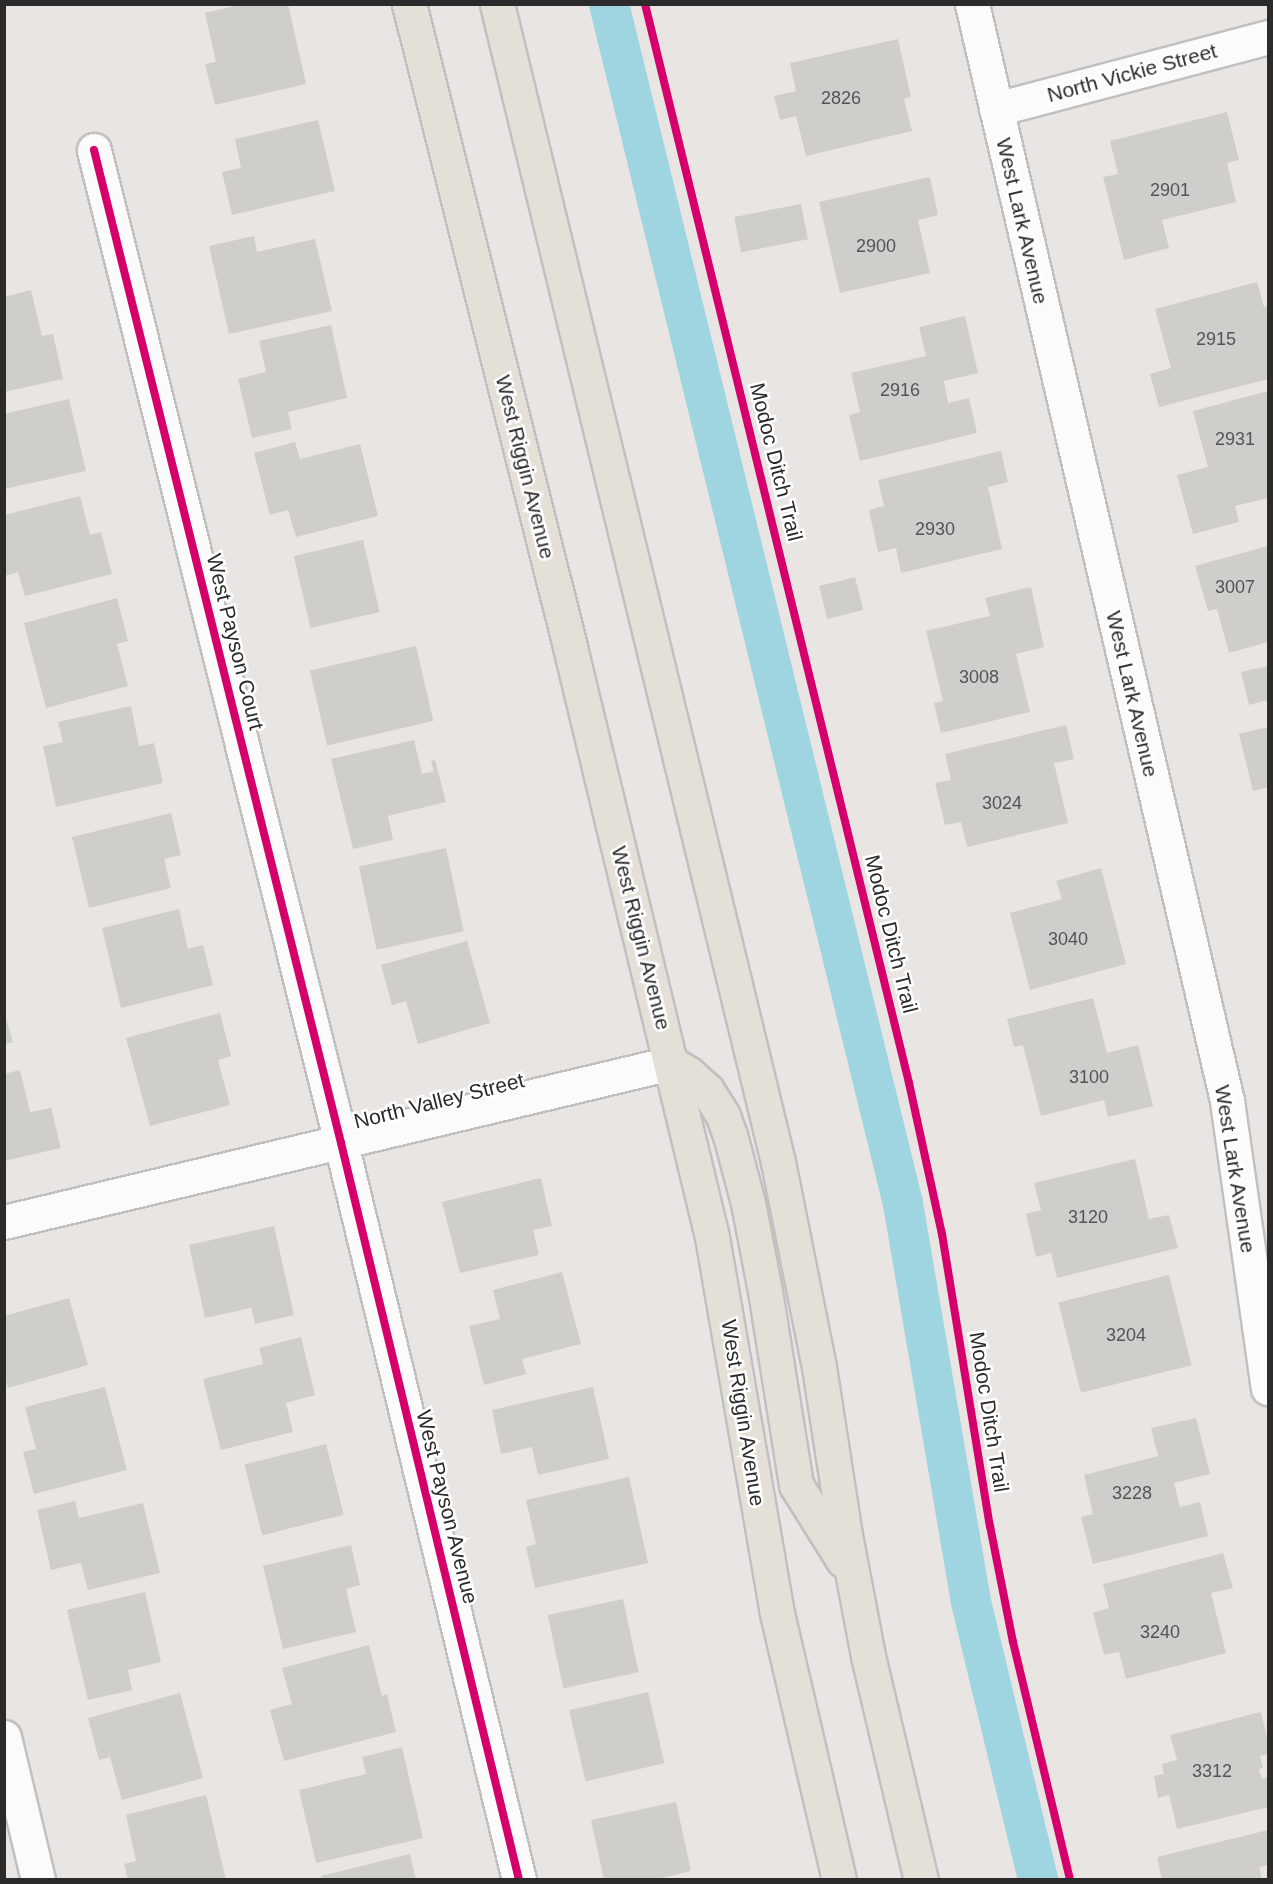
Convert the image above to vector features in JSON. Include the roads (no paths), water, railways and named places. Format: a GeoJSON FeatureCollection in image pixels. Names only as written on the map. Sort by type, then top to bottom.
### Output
{"type":"FeatureCollection","features":[{"type":"Feature","properties":{"kind":"main road","name":"West Riggin Avenue"},"geometry":{"type":"LineString","coordinates":[[409,4],[671,1063],[720,1277],[776,1609],[839,1880]]}},
{"type":"Feature","properties":{"kind":"main road"},"geometry":{"type":"LineString","coordinates":[[497,4],[778,1162],[815,1347],[853,1575],[878,1699],[921,1880]]}},
{"type":"Feature","properties":{"kind":"main road"},"geometry":{"type":"LineString","coordinates":[[671,1063],[699,1081],[723,1116],[750,1214],[765,1291],[796,1485],[853,1575]]}},
{"type":"Feature","properties":{"kind":"street","name":"West Lark Avenue"},"geometry":{"type":"LineString","coordinates":[[972,4],[1227,1101],[1269,1388]]}},
{"type":"Feature","properties":{"kind":"street","name":"North Vickie Street"},"geometry":{"type":"LineString","coordinates":[[996,108],[1269,37]]}},
{"type":"Feature","properties":{"kind":"street","name":"West Payson Court"},"geometry":{"type":"LineString","coordinates":[[94,150],[341,1143]]}},
{"type":"Feature","properties":{"kind":"street","name":"North Valley Street"},"geometry":{"type":"LineString","coordinates":[[4,1222],[671,1063]]}},
{"type":"Feature","properties":{"kind":"street","name":"West Payson Avenue"},"geometry":{"type":"LineString","coordinates":[[341,1143],[519,1880]]}},
{"type":"Feature","properties":{"kind":"street"},"geometry":{"type":"LineString","coordinates":[[4,1737],[38,1880]]}},
{"type":"Feature","properties":{"kind":"waterway"},"geometry":{"type":"LineString","coordinates":[[609,4],[903,1204],[970,1598],[1038,1880]]}}]}
